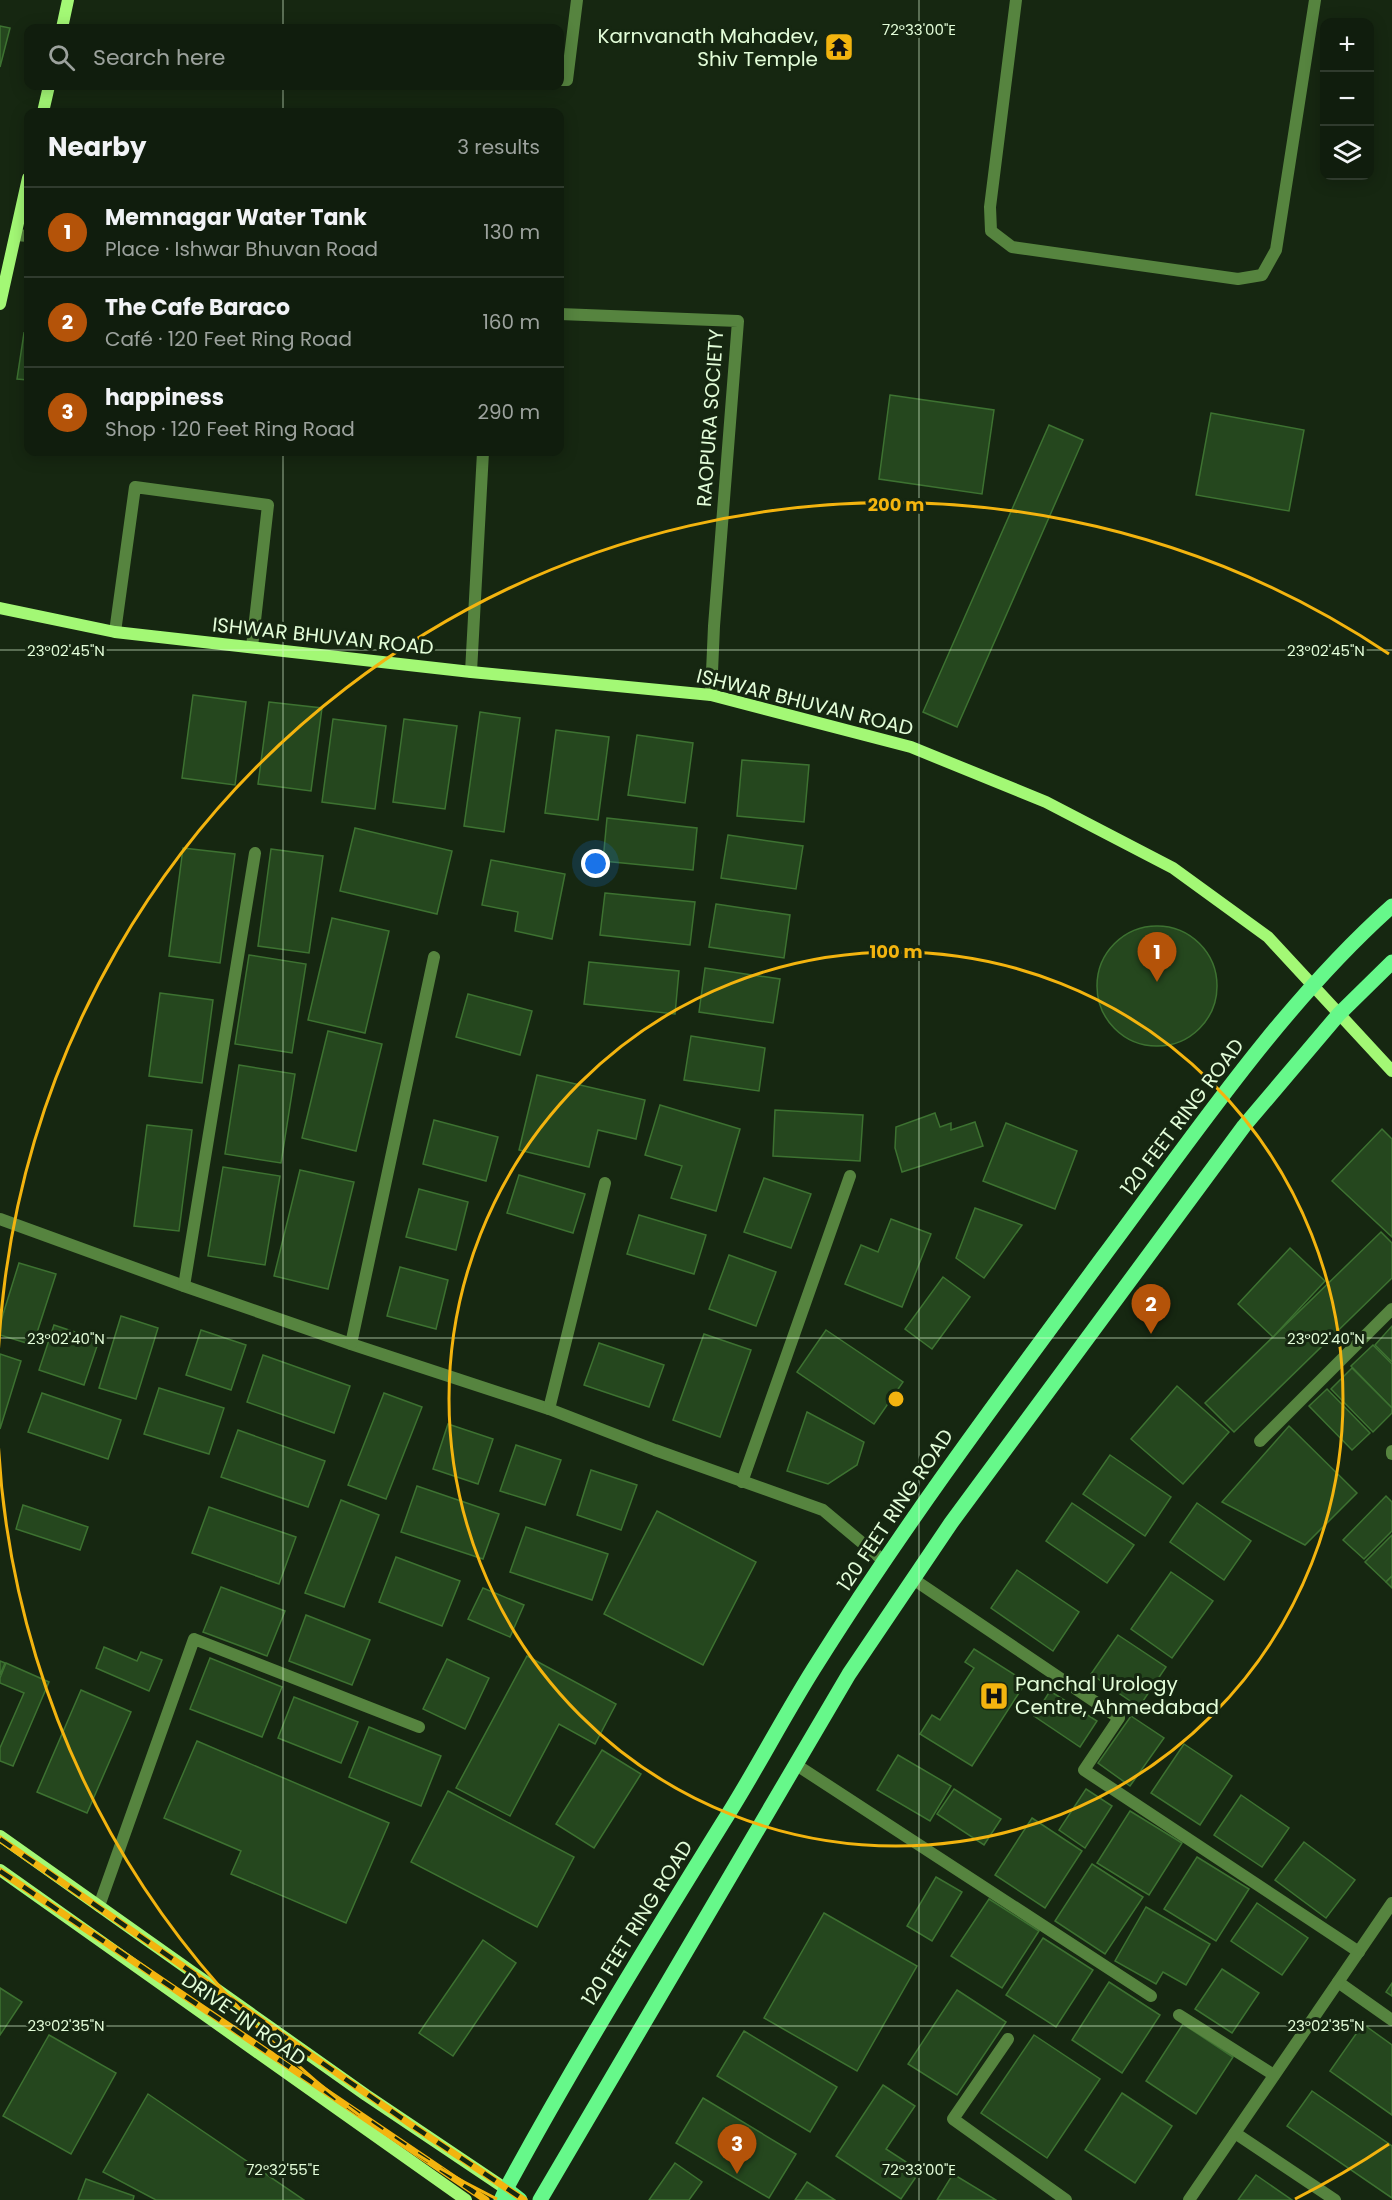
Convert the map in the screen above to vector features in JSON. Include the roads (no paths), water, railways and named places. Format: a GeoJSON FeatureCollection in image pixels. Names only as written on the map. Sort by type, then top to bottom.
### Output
{"type":"FeatureCollection","features":[{"type":"Feature","properties":{"kind":"main road","name":"120 FEET RING ROAD"},"geometry":{"type":"LineString","coordinates":[[504,2195],[573,2067],[725,1820],[818,1662],[931,1492],[1253,1058],[1367,928],[1392,906]]}},
{"type":"Feature","properties":{"kind":"main road"},"geometry":{"type":"LineString","coordinates":[[540,2200],[849,1674],[951,1523],[1244,1126],[1339,1014],[1392,962]]}},
{"type":"Feature","properties":{"kind":"main road"},"geometry":{"type":"LineString","coordinates":[[504,2195],[520,2200]]}},
{"type":"Feature","properties":{"kind":"street"},"geometry":{"type":"LineString","coordinates":[[63,24],[68,0]]}},
{"type":"Feature","properties":{"kind":"street"},"geometry":{"type":"LineString","coordinates":[[564,81],[567,81],[577,0]]}},
{"type":"Feature","properties":{"kind":"street"},"geometry":{"type":"LineString","coordinates":[[1016,0],[990,207],[991,231],[1012,247],[1238,279],[1262,275],[1276,250],[1315,0]]}},
{"type":"Feature","properties":{"kind":"street"},"geometry":{"type":"LineString","coordinates":[[44,108],[48,90]]}},
{"type":"Feature","properties":{"kind":"street"},"geometry":{"type":"LineString","coordinates":[[0,304],[22,236],[24,217]]}},
{"type":"Feature","properties":{"kind":"street","name":"RAOPURA SOCIETY"},"geometry":{"type":"LineString","coordinates":[[564,314],[738,321],[714,626],[711,695]]}},
{"type":"Feature","properties":{"kind":"street"},"geometry":{"type":"LineString","coordinates":[[471,672],[483,456]]}},
{"type":"Feature","properties":{"kind":"street"},"geometry":{"type":"LineString","coordinates":[[114,632],[135,487],[268,506],[252,647]]}},
{"type":"Feature","properties":{"kind":"street","name":"ISHWAR BHUVAN ROAD"},"geometry":{"type":"LineString","coordinates":[[0,608],[114,632],[471,672],[711,695],[911,747],[1046,802],[1173,868],[1268,937],[1392,1071]]}},
{"type":"Feature","properties":{"kind":"street"},"geometry":{"type":"LineString","coordinates":[[184,1287],[255,853]]}},
{"type":"Feature","properties":{"kind":"street"},"geometry":{"type":"LineString","coordinates":[[351,1344],[434,957]]}},
{"type":"Feature","properties":{"kind":"street"},"geometry":{"type":"LineString","coordinates":[[742,1482],[850,1176]]}},
{"type":"Feature","properties":{"kind":"street"},"geometry":{"type":"LineString","coordinates":[[549,1409],[605,1183]]}},
{"type":"Feature","properties":{"kind":"street"},"geometry":{"type":"LineString","coordinates":[[0,1219],[184,1287],[549,1409],[823,1510],[885,1562]]}},
{"type":"Feature","properties":{"kind":"street"},"geometry":{"type":"LineString","coordinates":[[1260,1441],[1392,1309]]}},
{"type":"Feature","properties":{"kind":"street"},"geometry":{"type":"LineString","coordinates":[[913,1579],[1119,1718],[1084,1770],[1359,1952]]}},
{"type":"Feature","properties":{"kind":"street"},"geometry":{"type":"LineString","coordinates":[[99,1906],[194,1639],[419,1727]]}},
{"type":"Feature","properties":{"kind":"street"},"geometry":{"type":"LineString","coordinates":[[795,1764],[1151,1996]]}},
{"type":"Feature","properties":{"kind":"street"},"geometry":{"type":"LineString","coordinates":[[0,1836],[504,2195]]}},
{"type":"Feature","properties":{"kind":"street","name":"DRIVE-IN ROAD"},"geometry":{"type":"LineString","coordinates":[[0,1870],[466,2200]]}},
{"type":"Feature","properties":{"kind":"street"},"geometry":{"type":"LineString","coordinates":[[1189,2200],[1392,1904]]}},
{"type":"Feature","properties":{"kind":"street"},"geometry":{"type":"LineString","coordinates":[[1338,1982],[1392,2020]]}},
{"type":"Feature","properties":{"kind":"street"},"geometry":{"type":"LineString","coordinates":[[1179,2015],[1274,2076]]}},
{"type":"Feature","properties":{"kind":"street"},"geometry":{"type":"LineString","coordinates":[[1008,2039],[953,2119],[1066,2200]]}},
{"type":"Feature","properties":{"kind":"street"},"geometry":{"type":"LineString","coordinates":[[1235,2133],[1335,2200]]}},
{"type":"Feature","properties":{"kind":"railway"},"geometry":{"type":"LineString","coordinates":[[0,1839],[410,2124],[524,2200]]}},
{"type":"Feature","properties":{"kind":"railway"},"geometry":{"type":"LineString","coordinates":[[0,1871],[486,2200]]}},
{"type":"Feature","properties":{"kind":"place","name":"Karnvanath Mahadev, Shiv Temple"},"geometry":{"type":"Point","coordinates":[839,47]}},
{"type":"Feature","properties":{"kind":"place","name":"Memnagar Water Tank"},"geometry":{"type":"Point","coordinates":[1157,982]}},
{"type":"Feature","properties":{"kind":"place","name":"The Cafe Baraco"},"geometry":{"type":"Point","coordinates":[1151,1334]}},
{"type":"Feature","properties":{"kind":"place","name":"Panchal Urology Centre, Ahmedabad"},"geometry":{"type":"Point","coordinates":[994,1696]}},
{"type":"Feature","properties":{"kind":"place","name":"happiness"},"geometry":{"type":"Point","coordinates":[737,2174]}}]}
